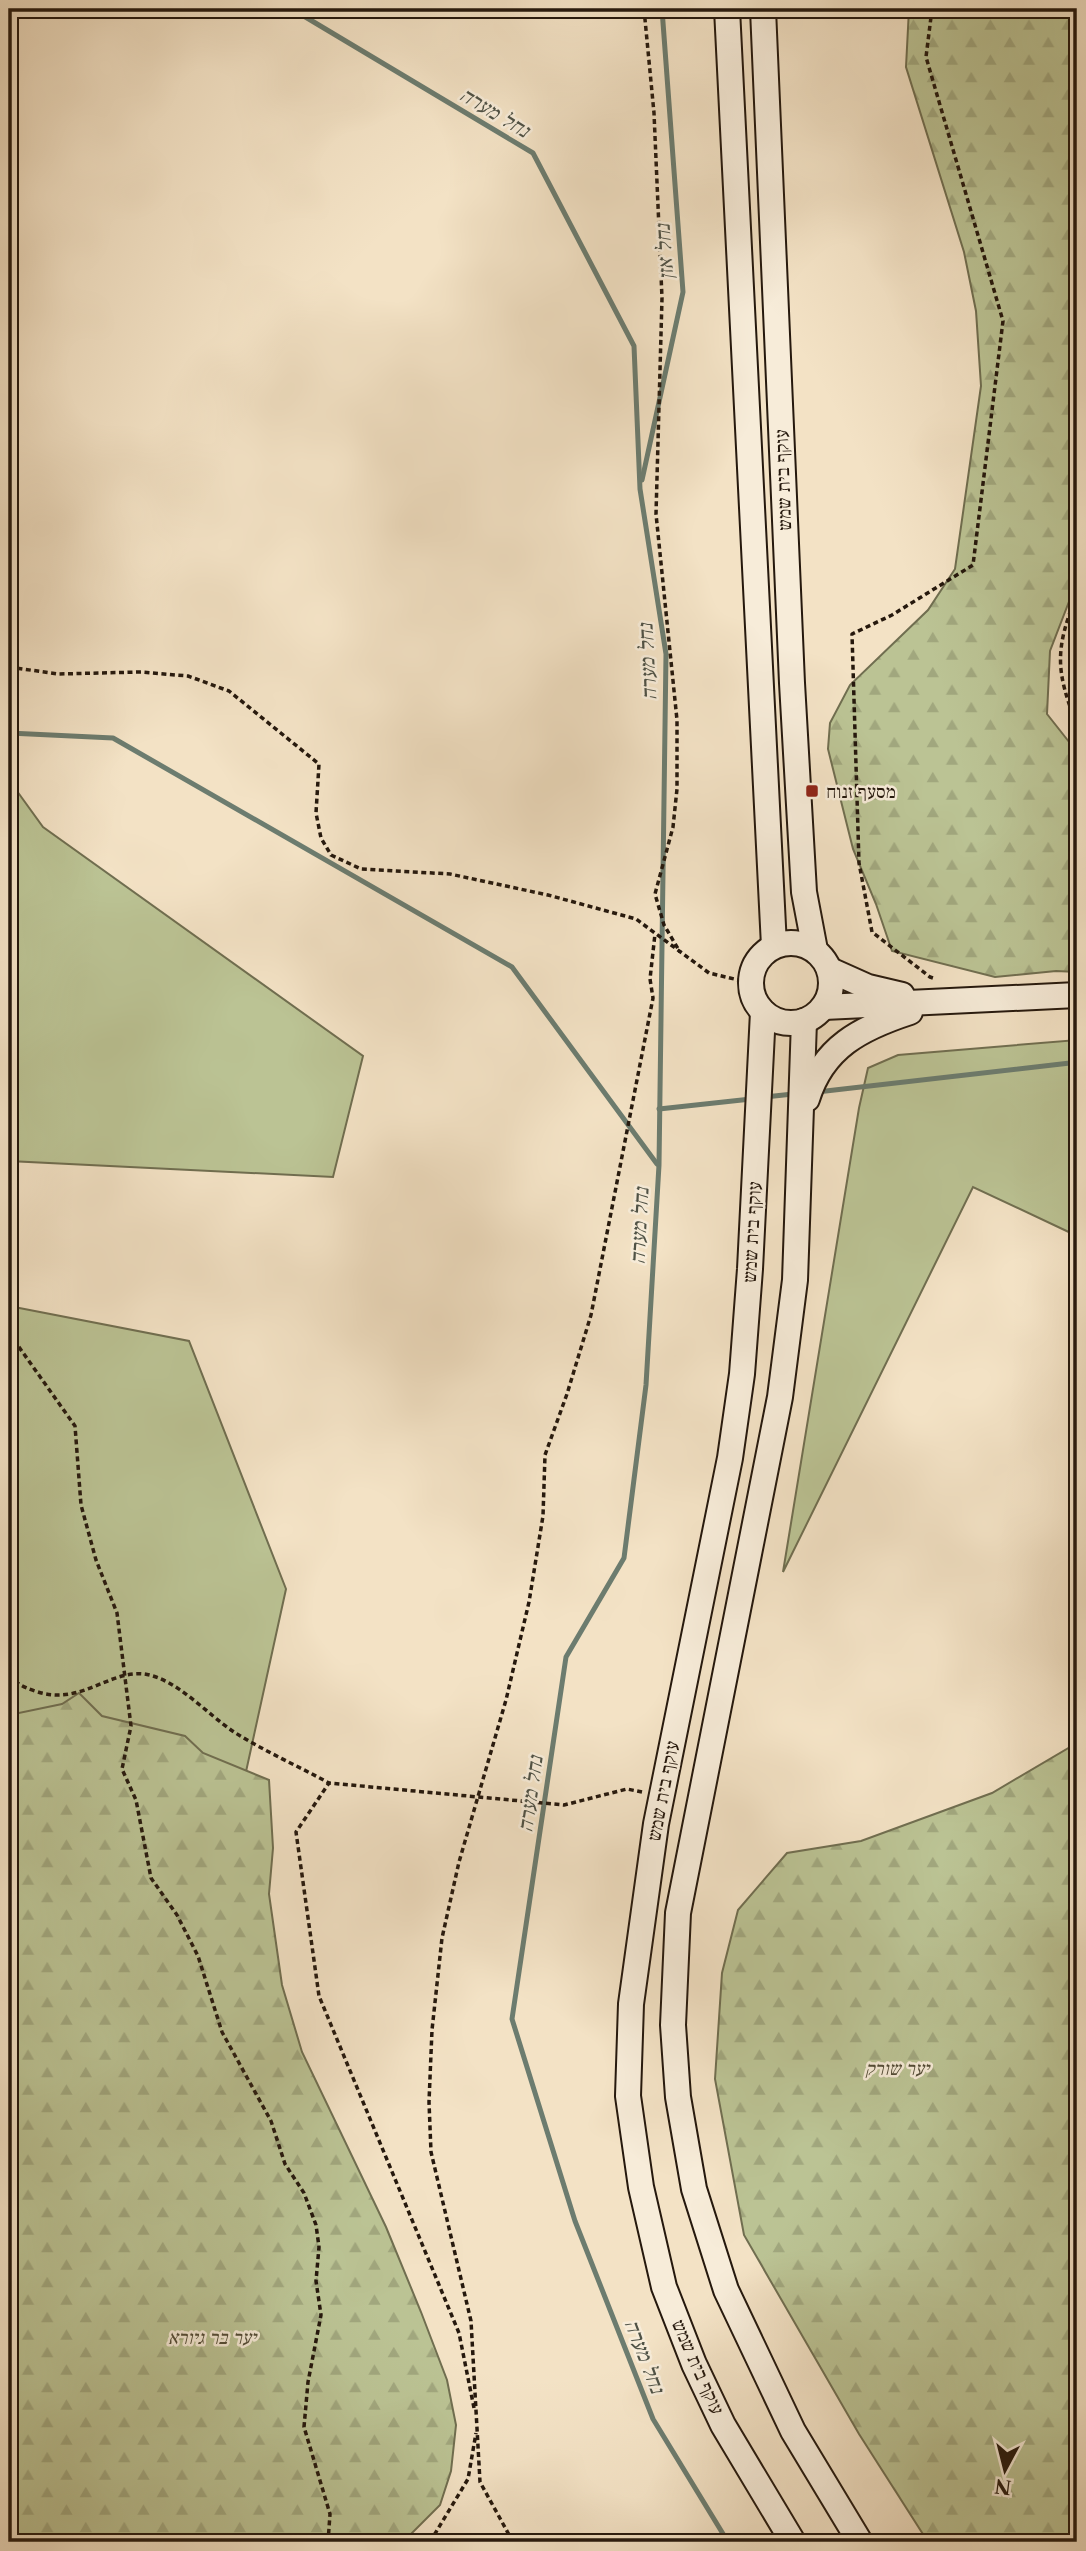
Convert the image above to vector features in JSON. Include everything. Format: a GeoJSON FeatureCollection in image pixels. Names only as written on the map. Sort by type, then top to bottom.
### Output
{"type":"FeatureCollection","features":[{"type":"Feature","properties":{"kind":"main road","name":"עוקף בית שמש"},"geometry":{"type":"LineString","coordinates":[[727,9],[774,946]]}},
{"type":"Feature","properties":{"kind":"main road","name":"עוקף בית שמש"},"geometry":{"type":"LineString","coordinates":[[763,9],[792,683],[804,892],[815,950]]}},
{"type":"Feature","properties":{"kind":"main road"},"geometry":{"type":"LineString","coordinates":[[795,942],[815,950],[830,970],[830,996],[824,1007],[815,1016],[804,1021],[782,1022],[763,1012],[755,1000],[751,983],[756,962],[774,946],[795,942]]}},
{"type":"Feature","properties":{"kind":"main road"},"geometry":{"type":"LineString","coordinates":[[830,970],[868,987],[1077,995]]}},
{"type":"Feature","properties":{"kind":"main road"},"geometry":{"type":"LineString","coordinates":[[824,1007],[939,991]]}},
{"type":"Feature","properties":{"kind":"main road"},"geometry":{"type":"LineString","coordinates":[[800,1122],[813,1081],[827,1059],[850,1039],[939,991]]}},
{"type":"Feature","properties":{"kind":"main road","name":"עוקף בית שמש"},"geometry":{"type":"LineString","coordinates":[[763,1012],[742,1374],[730,1458],[661,1795],[631,2004],[628,2096],[641,2187],[664,2287],[694,2364],[723,2425],[793,2542]]}},
{"type":"Feature","properties":{"kind":"main road","name":"עוקף בית שמש"},"geometry":{"type":"LineString","coordinates":[[804,1021],[795,1280],[780,1397],[678,1913],[673,2025],[678,2097],[694,2189],[726,2290],[793,2431],[860,2542]]}},
{"type":"Feature","properties":{"kind":"path"},"geometry":{"type":"LineString","coordinates":[[644,9],[654,113],[661,286],[656,514],[677,734],[677,789],[673,827],[655,894],[664,925],[680,952]]}},
{"type":"Feature","properties":{"kind":"path"},"geometry":{"type":"LineString","coordinates":[[932,9],[926,57],[1003,321],[973,565],[892,615],[852,634],[859,863],[872,932],[930,977],[939,991]]}},
{"type":"Feature","properties":{"kind":"path"},"geometry":{"type":"LineString","coordinates":[[1077,594],[1065,625],[1059,659],[1064,692],[1077,725]]}},
{"type":"Feature","properties":{"kind":"path"},"geometry":{"type":"LineString","coordinates":[[9,667],[58,674],[141,672],[188,676],[229,691],[318,764],[316,813],[321,838],[331,855],[361,869],[450,874],[548,895],[636,919],[709,973],[751,983]]}},
{"type":"Feature","properties":{"kind":"path"},"geometry":{"type":"LineString","coordinates":[[513,2542],[480,2482],[471,2321],[431,2152],[429,2102],[432,2029],[442,1938],[459,1863],[506,1700],[529,1602],[542,1516],[545,1455],[568,1394],[591,1315],[653,999],[650,979],[655,934]]}},
{"type":"Feature","properties":{"kind":"path"},"geometry":{"type":"LineString","coordinates":[[9,1333],[75,1426],[81,1505],[96,1560],[117,1613],[131,1726],[122,1769],[136,1800],[151,1878],[177,1915],[198,1956],[222,2032],[271,2121],[285,2164],[304,2193],[316,2225],[319,2247],[316,2281],[321,2315],[308,2382],[304,2427],[330,2514],[328,2542]]}},
{"type":"Feature","properties":{"kind":"path"},"geometry":{"type":"LineString","coordinates":[[9,1675],[19,1686],[50,1696],[79,1693],[125,1677],[144,1674],[167,1682],[234,1732],[329,1783],[564,1805],[627,1789],[661,1795]]}},
{"type":"Feature","properties":{"kind":"path"},"geometry":{"type":"LineString","coordinates":[[329,1783],[296,1832],[319,1996],[459,2333],[478,2424],[468,2479],[430,2542]]}},
{"type":"Feature","properties":{"kind":"path"},"geometry":{"type":"LineString","coordinates":[[9,2511],[14,2542]]}},
{"type":"Feature","properties":{"kind":"green space"},"geometry":{"type":"Polygon","coordinates":[[[909,9],[1077,9],[1077,562],[1070,599],[1050,651],[1047,714],[1077,752],[1077,972],[1056,971],[995,977],[892,951],[853,849],[828,749],[830,723],[850,685],[928,610],[955,569],[981,386],[976,311],[964,252],[906,67],[909,9]]]}},
{"type":"Feature","properties":{"kind":"green space"},"geometry":{"type":"Polygon","coordinates":[[[9,780],[43,827],[363,1056],[333,1177],[9,1161],[9,780]]]}},
{"type":"Feature","properties":{"kind":"green space"},"geometry":{"type":"Polygon","coordinates":[[[1077,1040],[1077,1222],[1073,1234],[973,1187],[783,1572],[859,1108],[868,1068],[898,1055],[1077,1040]]]}},
{"type":"Feature","properties":{"kind":"green space"},"geometry":{"type":"Polygon","coordinates":[[[9,1306],[189,1341],[286,1589],[233,1831],[9,1842],[9,1306]]]}},
{"type":"Feature","properties":{"kind":"green space","name":"יער בר גיורא"},"geometry":{"type":"Polygon","coordinates":[[[79,1693],[102,1716],[185,1736],[203,1753],[269,1780],[273,1848],[269,1894],[282,1985],[302,2052],[386,2227],[421,2312],[447,2380],[456,2425],[451,2471],[440,2505],[403,2542],[9,2542],[9,1715],[62,1704],[79,1693]]]}},
{"type":"Feature","properties":{"kind":"green space","name":"יער שורק"},"geometry":{"type":"Polygon","coordinates":[[[1077,1743],[1077,2542],[928,2542],[859,2434],[744,2235],[715,2079],[722,1973],[738,1910],[787,1853],[861,1841],[992,1793],[1077,1743]]]}},
{"type":"Feature","properties":{"kind":"waterway","name":"נחל מערה"},"geometry":{"type":"LineString","coordinates":[[292,9],[533,153],[634,346],[640,489],[666,654],[659,1165],[646,1385],[624,1558],[566,1657],[512,2019],[575,2221],[653,2419],[728,2542]]}},
{"type":"Feature","properties":{"kind":"waterway","name":"נחל אזן"},"geometry":{"type":"LineString","coordinates":[[642,480],[683,292],[662,9]]}},
{"type":"Feature","properties":{"kind":"waterway"},"geometry":{"type":"LineString","coordinates":[[9,733],[113,738],[512,967],[657,1164]]}},
{"type":"Feature","properties":{"kind":"waterway"},"geometry":{"type":"LineString","coordinates":[[817,1092],[1070,1063],[1077,1060]]}},
{"type":"Feature","properties":{"kind":"waterway"},"geometry":{"type":"LineString","coordinates":[[765,1097],[793,1094]]}},
{"type":"Feature","properties":{"kind":"waterway"},"geometry":{"type":"LineString","coordinates":[[659,1109],[751,1099]]}},
{"type":"Feature","properties":{"kind":"place","name":"מסעף זנוח"},"geometry":{"type":"Point","coordinates":[812,791]}}]}
